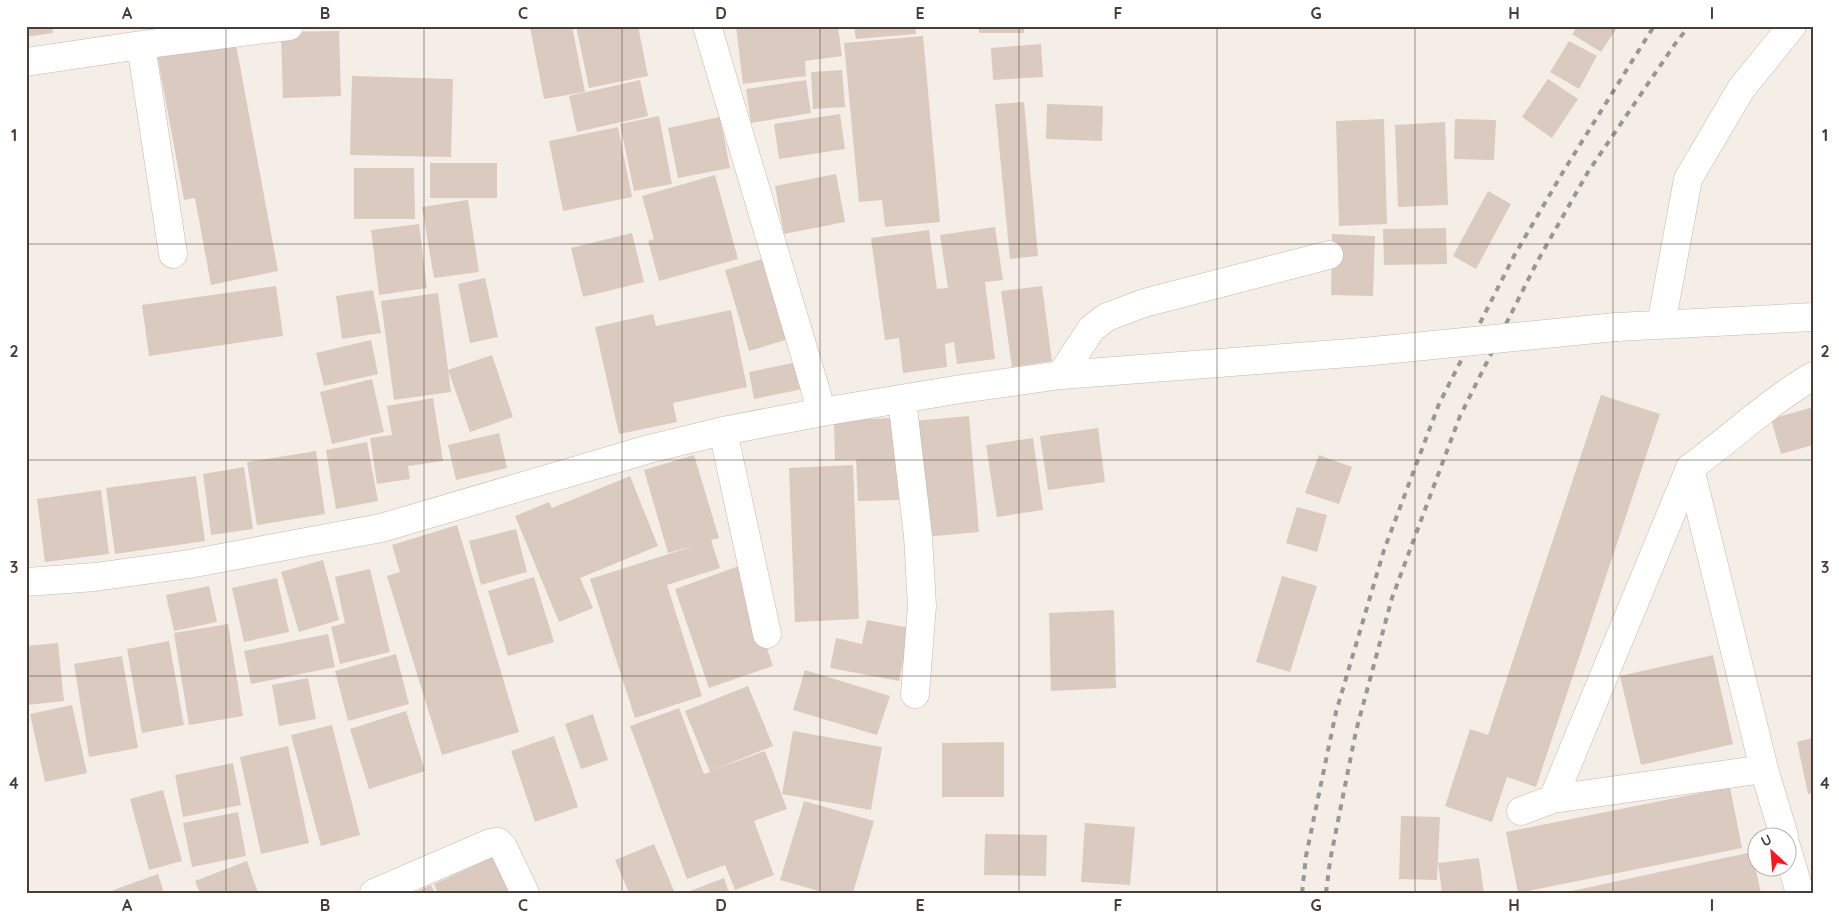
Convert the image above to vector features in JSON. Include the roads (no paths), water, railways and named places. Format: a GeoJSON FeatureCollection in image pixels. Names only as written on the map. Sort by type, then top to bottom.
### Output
{"type":"FeatureCollection","features":[{"type":"Feature","properties":{"kind":"street"},"geometry":{"type":"LineString","coordinates":[[26,62],[289,26]]}},
{"type":"Feature","properties":{"kind":"street"},"geometry":{"type":"LineString","coordinates":[[707,26],[822,412]]}},
{"type":"Feature","properties":{"kind":"street"},"geometry":{"type":"LineString","coordinates":[[1661,324],[1688,179],[1741,89],[1792,26]]}},
{"type":"Feature","properties":{"kind":"street"},"geometry":{"type":"LineString","coordinates":[[141,45],[173,254]]}},
{"type":"Feature","properties":{"kind":"street"},"geometry":{"type":"LineString","coordinates":[[1061,375],[1092,328],[1107,317],[1144,303],[1329,255]]}},
{"type":"Feature","properties":{"kind":"street"},"geometry":{"type":"LineString","coordinates":[[26,582],[95,577],[190,564],[381,528],[649,449],[723,432],[822,412],[1061,375],[1363,352],[1616,327],[1813,318]]}},
{"type":"Feature","properties":{"kind":"street"},"geometry":{"type":"LineString","coordinates":[[1553,799],[1690,468],[1727,441],[1764,409],[1813,376]]}},
{"type":"Feature","properties":{"kind":"street"},"geometry":{"type":"LineString","coordinates":[[902,399],[918,536],[921,597],[915,694]]}},
{"type":"Feature","properties":{"kind":"street"},"geometry":{"type":"LineString","coordinates":[[723,432],[768,634]]}},
{"type":"Feature","properties":{"kind":"street"},"geometry":{"type":"LineString","coordinates":[[1690,468],[1764,769],[1781,826]]}},
{"type":"Feature","properties":{"kind":"street"},"geometry":{"type":"LineString","coordinates":[[1520,811],[1553,799],[1764,769]]}},
{"type":"Feature","properties":{"kind":"street"},"geometry":{"type":"LineString","coordinates":[[374,893],[490,843],[498,842],[503,846],[525,893]]}},
{"type":"Feature","properties":{"kind":"street"},"geometry":{"type":"LineString","coordinates":[[1795,876],[1800,893]]}},
{"type":"Feature","properties":{"kind":"railway"},"geometry":{"type":"LineString","coordinates":[[1302,893],[1306,856],[1336,712],[1384,550],[1439,404],[1514,256],[1563,172],[1654,26]]}},
{"type":"Feature","properties":{"kind":"railway"},"geometry":{"type":"LineString","coordinates":[[1326,893],[1330,861],[1356,731],[1392,598],[1460,416],[1537,262],[1588,172],[1689,26]]}}]}
